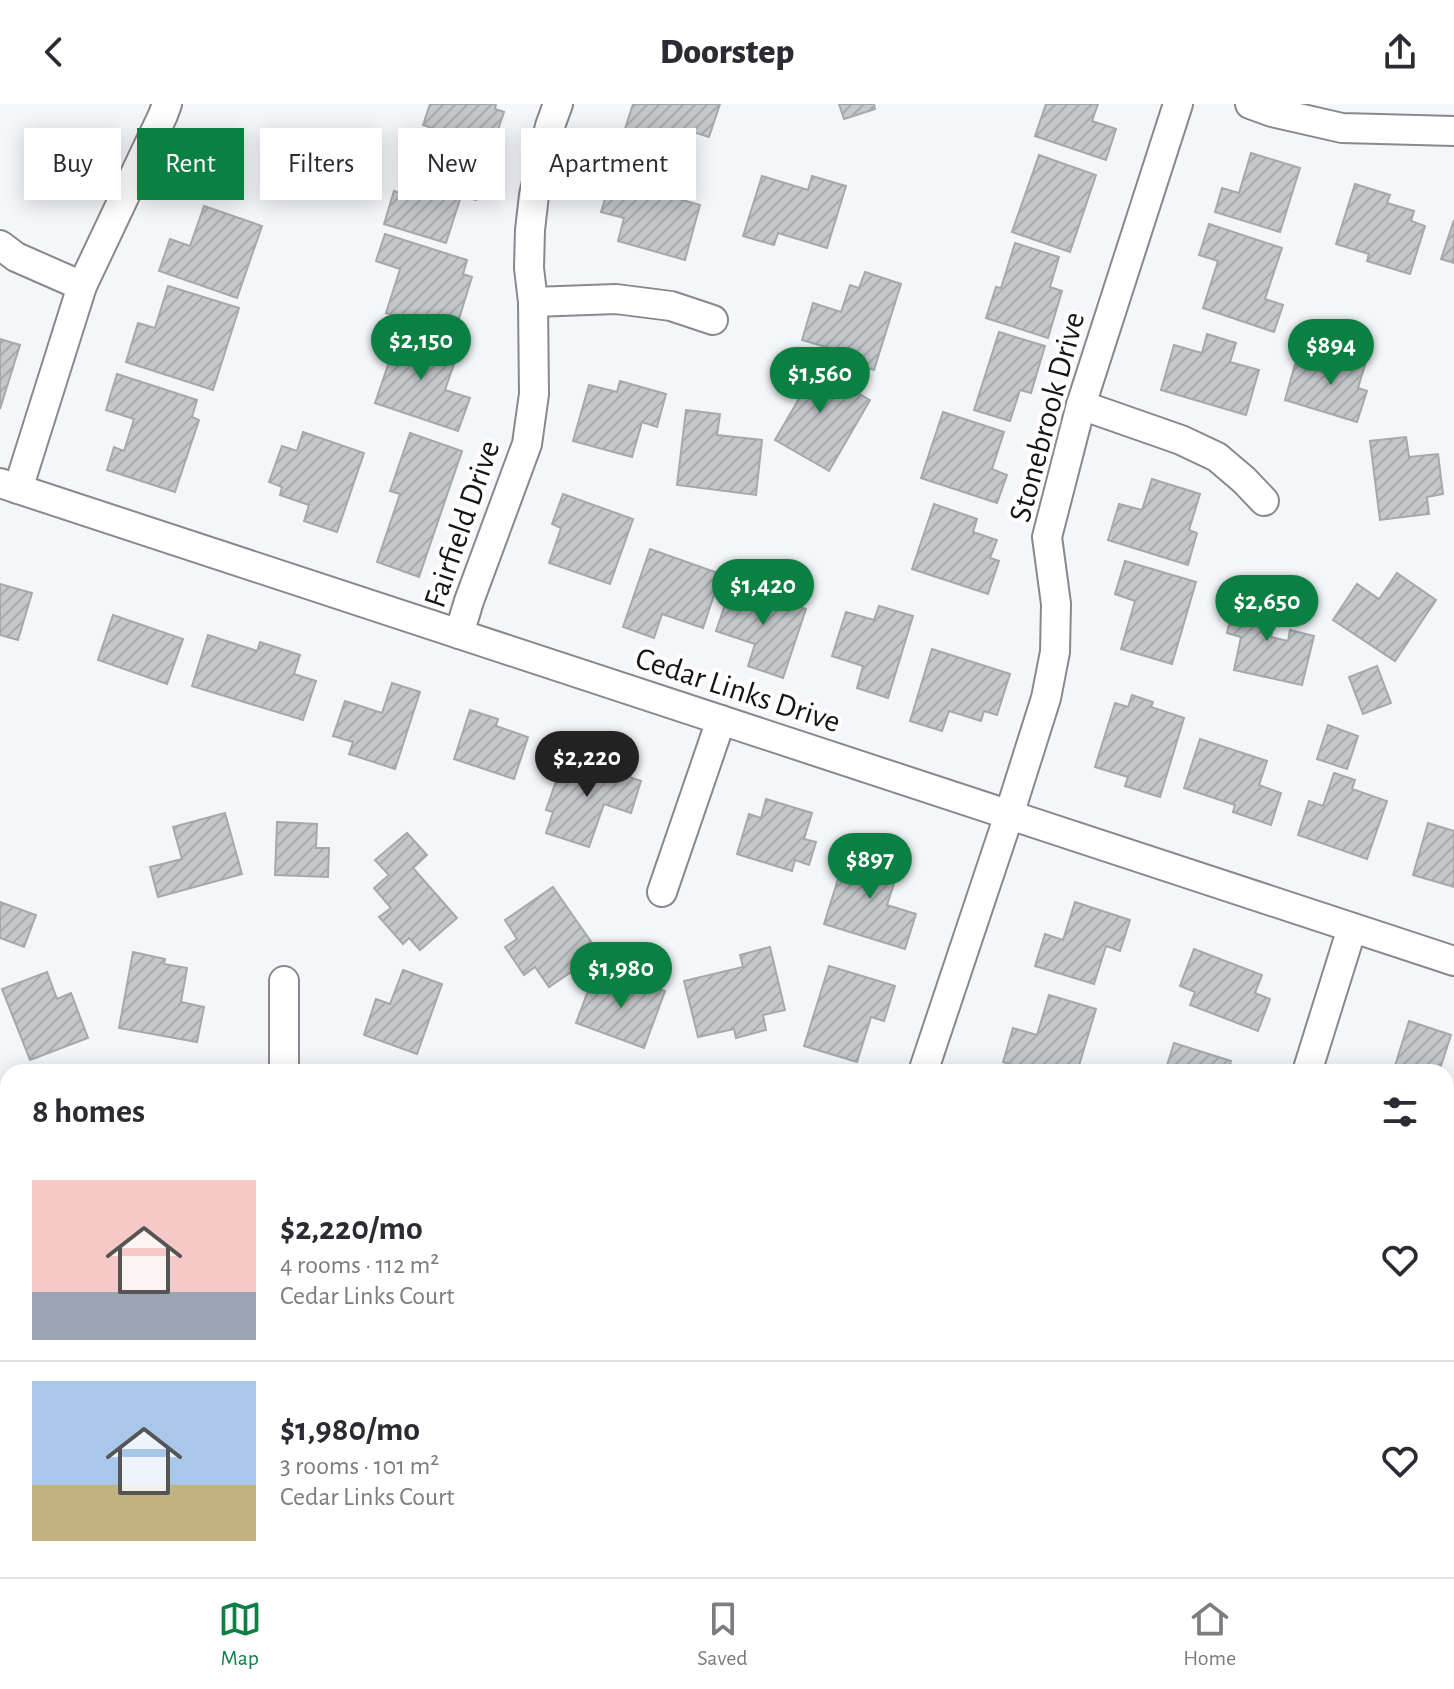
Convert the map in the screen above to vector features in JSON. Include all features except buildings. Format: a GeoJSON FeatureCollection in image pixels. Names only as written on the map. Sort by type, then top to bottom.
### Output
{"type":"FeatureCollection","features":[{"type":"Feature","properties":{"kind":"street"},"geometry":{"type":"LineString","coordinates":[[9,486],[82,286],[167,104]]}},
{"type":"Feature","properties":{"kind":"street","name":"Fairfield Drive"},"geometry":{"type":"LineString","coordinates":[[459,634],[527,444],[534,394],[530,230],[534,195],[558,104]]}},
{"type":"Feature","properties":{"kind":"street","name":"Stonebrook Drive"},"geometry":{"type":"LineString","coordinates":[[926,1064],[1046,698],[1055,652],[1056,604],[1047,537],[1081,405],[1178,104]]}},
{"type":"Feature","properties":{"kind":"street"},"geometry":{"type":"LineString","coordinates":[[1250,104],[1342,128],[1454,131]]}},
{"type":"Feature","properties":{"kind":"street"},"geometry":{"type":"LineString","coordinates":[[0,245],[16,257],[82,286]]}},
{"type":"Feature","properties":{"kind":"street"},"geometry":{"type":"LineString","coordinates":[[533,302],[616,299],[671,306],[713,320]]}},
{"type":"Feature","properties":{"kind":"street"},"geometry":{"type":"LineString","coordinates":[[1081,405],[1181,440],[1217,457],[1264,501]]}},
{"type":"Feature","properties":{"kind":"street","name":"Cedar Links Drive"},"geometry":{"type":"LineString","coordinates":[[9,486],[1454,961]]}},
{"type":"Feature","properties":{"kind":"street"},"geometry":{"type":"LineString","coordinates":[[662,892],[721,720]]}},
{"type":"Feature","properties":{"kind":"street"},"geometry":{"type":"LineString","coordinates":[[1310,1064],[1352,928]]}},
{"type":"Feature","properties":{"kind":"street"},"geometry":{"type":"LineString","coordinates":[[284,981],[284,1064]]}}]}
